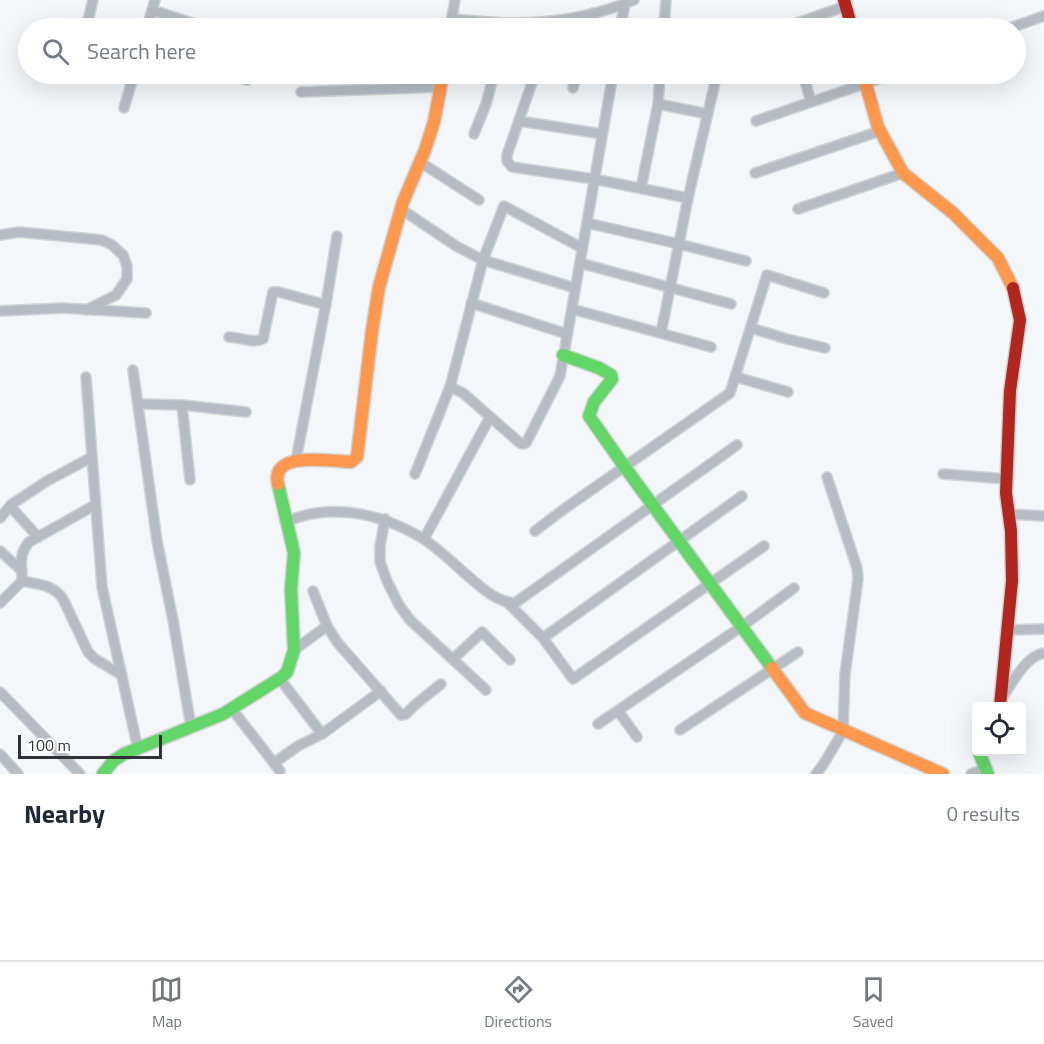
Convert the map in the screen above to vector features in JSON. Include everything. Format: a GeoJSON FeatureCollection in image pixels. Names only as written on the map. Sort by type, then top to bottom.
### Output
{"type":"FeatureCollection","features":[{"type":"Feature","properties":{"kind":"street"},"geometry":{"type":"LineString","coordinates":[[88,18],[93,0]]}},
{"type":"Feature","properties":{"kind":"street"},"geometry":{"type":"LineString","coordinates":[[150,18],[155,0]]}},
{"type":"Feature","properties":{"kind":"street"},"geometry":{"type":"LineString","coordinates":[[452,18],[455,0]]}},
{"type":"Feature","properties":{"kind":"street"},"geometry":{"type":"LineString","coordinates":[[665,18],[666,0]]}},
{"type":"Feature","properties":{"kind":"street"},"geometry":{"type":"LineString","coordinates":[[575,18],[629,2]]}},
{"type":"Feature","properties":{"kind":"street"},"geometry":{"type":"LineString","coordinates":[[624,18],[629,2]]}},
{"type":"Feature","properties":{"kind":"street"},"geometry":{"type":"LineString","coordinates":[[811,18],[845,3],[849,18]]}},
{"type":"Feature","properties":{"kind":"street"},"geometry":{"type":"LineString","coordinates":[[152,10],[176,18]]}},
{"type":"Feature","properties":{"kind":"street"},"geometry":{"type":"LineString","coordinates":[[591,18],[592,13]]}},
{"type":"Feature","properties":{"kind":"street"},"geometry":{"type":"LineString","coordinates":[[1026,22],[1044,16]]}},
{"type":"Feature","properties":{"kind":"street"},"geometry":{"type":"LineString","coordinates":[[124,108],[131,84]]}},
{"type":"Feature","properties":{"kind":"street"},"geometry":{"type":"LineString","coordinates":[[103,774],[114,761],[124,754],[223,714],[280,679],[287,672],[294,650],[291,589],[294,553],[276,476],[287,463],[296,460],[351,462],[357,457],[372,331],[380,287],[401,209],[434,122],[441,84]]}},
{"type":"Feature","properties":{"kind":"street"},"geometry":{"type":"LineString","coordinates":[[474,134],[491,84]]}},
{"type":"Feature","properties":{"kind":"street"},"geometry":{"type":"LineString","coordinates":[[532,84],[507,155],[507,162],[512,167],[594,179],[688,198]]}},
{"type":"Feature","properties":{"kind":"street"},"geometry":{"type":"LineString","coordinates":[[573,88],[574,84]]}},
{"type":"Feature","properties":{"kind":"street"},"geometry":{"type":"LineString","coordinates":[[450,387],[463,393],[520,443],[526,442],[560,376],[611,84]]}},
{"type":"Feature","properties":{"kind":"street"},"geometry":{"type":"LineString","coordinates":[[640,188],[658,104],[659,84]]}},
{"type":"Feature","properties":{"kind":"street"},"geometry":{"type":"LineString","coordinates":[[661,333],[688,198],[715,84]]}},
{"type":"Feature","properties":{"kind":"street"},"geometry":{"type":"LineString","coordinates":[[806,84],[810,102]]}},
{"type":"Feature","properties":{"kind":"street"},"geometry":{"type":"LineString","coordinates":[[756,121],[853,84]]}},
{"type":"Feature","properties":{"kind":"street"},"geometry":{"type":"LineString","coordinates":[[866,84],[880,131],[903,173],[953,213],[998,258],[1013,286],[1020,320],[1010,391],[1006,493],[1011,531],[1012,581],[1001,702]]}},
{"type":"Feature","properties":{"kind":"street"},"geometry":{"type":"LineString","coordinates":[[301,92],[440,87]]}},
{"type":"Feature","properties":{"kind":"street"},"geometry":{"type":"LineString","coordinates":[[658,104],[708,114]]}},
{"type":"Feature","properties":{"kind":"street"},"geometry":{"type":"LineString","coordinates":[[519,121],[602,134]]}},
{"type":"Feature","properties":{"kind":"street"},"geometry":{"type":"LineString","coordinates":[[755,173],[880,131]]}},
{"type":"Feature","properties":{"kind":"street"},"geometry":{"type":"LineString","coordinates":[[420,162],[479,200]]}},
{"type":"Feature","properties":{"kind":"street"},"geometry":{"type":"LineString","coordinates":[[798,208],[903,173]]}},
{"type":"Feature","properties":{"kind":"street"},"geometry":{"type":"LineString","coordinates":[[415,474],[450,387],[483,260],[504,206],[582,248]]}},
{"type":"Feature","properties":{"kind":"street"},"geometry":{"type":"LineString","coordinates":[[401,209],[456,246],[483,260],[575,288]]}},
{"type":"Feature","properties":{"kind":"street"},"geometry":{"type":"LineString","coordinates":[[587,223],[747,261]]}},
{"type":"Feature","properties":{"kind":"street"},"geometry":{"type":"LineString","coordinates":[[0,235],[19,232],[102,240],[112,245],[123,255],[127,266],[127,279],[116,295],[86,310]]}},
{"type":"Feature","properties":{"kind":"street"},"geometry":{"type":"LineString","coordinates":[[296,460],[337,236]]}},
{"type":"Feature","properties":{"kind":"street"},"geometry":{"type":"LineString","coordinates":[[579,263],[731,304]]}},
{"type":"Feature","properties":{"kind":"street"},"geometry":{"type":"LineString","coordinates":[[535,531],[730,393],[766,275],[824,293]]}},
{"type":"Feature","properties":{"kind":"street"},"geometry":{"type":"LineString","coordinates":[[230,337],[258,341],[263,339],[273,292],[326,305]]}},
{"type":"Feature","properties":{"kind":"street"},"geometry":{"type":"LineString","coordinates":[[471,303],[567,334]]}},
{"type":"Feature","properties":{"kind":"street"},"geometry":{"type":"LineString","coordinates":[[0,311],[63,308],[146,313]]}},
{"type":"Feature","properties":{"kind":"street"},"geometry":{"type":"LineString","coordinates":[[572,309],[711,347]]}},
{"type":"Feature","properties":{"kind":"street"},"geometry":{"type":"LineString","coordinates":[[751,328],[825,348]]}},
{"type":"Feature","properties":{"kind":"street"},"geometry":{"type":"LineString","coordinates":[[563,355],[599,368],[611,375],[610,383],[594,402],[589,416],[805,713],[943,774]]}},
{"type":"Feature","properties":{"kind":"street"},"geometry":{"type":"LineString","coordinates":[[133,370],[157,541],[191,727]]}},
{"type":"Feature","properties":{"kind":"street"},"geometry":{"type":"LineString","coordinates":[[86,377],[102,587],[138,749]]}},
{"type":"Feature","properties":{"kind":"street"},"geometry":{"type":"LineString","coordinates":[[736,377],[788,392]]}},
{"type":"Feature","properties":{"kind":"street"},"geometry":{"type":"LineString","coordinates":[[138,404],[182,405],[246,412]]}},
{"type":"Feature","properties":{"kind":"street"},"geometry":{"type":"LineString","coordinates":[[182,405],[190,480]]}},
{"type":"Feature","properties":{"kind":"street"},"geometry":{"type":"LineString","coordinates":[[424,539],[490,417]]}},
{"type":"Feature","properties":{"kind":"street"},"geometry":{"type":"LineString","coordinates":[[508,603],[514,603],[737,445]]}},
{"type":"Feature","properties":{"kind":"street"},"geometry":{"type":"LineString","coordinates":[[0,518],[10,506],[47,481],[92,457]]}},
{"type":"Feature","properties":{"kind":"street"},"geometry":{"type":"LineString","coordinates":[[943,474],[1007,479]]}},
{"type":"Feature","properties":{"kind":"street"},"geometry":{"type":"LineString","coordinates":[[816,774],[824,765],[843,731],[845,674],[858,579],[857,568],[827,477]]}},
{"type":"Feature","properties":{"kind":"street"},"geometry":{"type":"LineString","coordinates":[[543,638],[742,496]]}},
{"type":"Feature","properties":{"kind":"street"},"geometry":{"type":"LineString","coordinates":[[0,603],[22,576],[22,549],[29,542],[95,505]]}},
{"type":"Feature","properties":{"kind":"street"},"geometry":{"type":"LineString","coordinates":[[10,506],[38,537]]}},
{"type":"Feature","properties":{"kind":"street"},"geometry":{"type":"LineString","coordinates":[[286,520],[316,513],[360,513],[385,519],[424,539],[490,594],[508,603],[543,638],[573,680],[764,546]]}},
{"type":"Feature","properties":{"kind":"street"},"geometry":{"type":"LineString","coordinates":[[1009,514],[1044,516]]}},
{"type":"Feature","properties":{"kind":"street"},"geometry":{"type":"LineString","coordinates":[[385,519],[380,546],[381,562],[387,581],[399,605],[410,620],[486,690]]}},
{"type":"Feature","properties":{"kind":"street"},"geometry":{"type":"LineString","coordinates":[[0,551],[22,576],[58,592],[88,652],[95,659],[122,675]]}},
{"type":"Feature","properties":{"kind":"street"},"geometry":{"type":"LineString","coordinates":[[598,724],[741,627],[794,588]]}},
{"type":"Feature","properties":{"kind":"street"},"geometry":{"type":"LineString","coordinates":[[313,591],[327,626],[337,642],[401,715],[406,714],[441,684]]}},
{"type":"Feature","properties":{"kind":"street"},"geometry":{"type":"LineString","coordinates":[[294,650],[327,626]]}},
{"type":"Feature","properties":{"kind":"street"},"geometry":{"type":"LineString","coordinates":[[1008,630],[1044,630]]}},
{"type":"Feature","properties":{"kind":"street"},"geometry":{"type":"LineString","coordinates":[[453,659],[482,632],[510,660]]}},
{"type":"Feature","properties":{"kind":"street"},"geometry":{"type":"LineString","coordinates":[[680,730],[798,652]]}},
{"type":"Feature","properties":{"kind":"street"},"geometry":{"type":"LineString","coordinates":[[1001,702],[1027,663],[1037,654],[1044,653]]}},
{"type":"Feature","properties":{"kind":"street"},"geometry":{"type":"LineString","coordinates":[[280,679],[322,734]]}},
{"type":"Feature","properties":{"kind":"street"},"geometry":{"type":"LineString","coordinates":[[232,709],[277,767],[298,746],[322,734],[381,691]]}},
{"type":"Feature","properties":{"kind":"street"},"geometry":{"type":"LineString","coordinates":[[0,692],[80,774]]}},
{"type":"Feature","properties":{"kind":"street"},"geometry":{"type":"LineString","coordinates":[[618,711],[637,737]]}},
{"type":"Feature","properties":{"kind":"street"},"geometry":{"type":"LineString","coordinates":[[0,754],[18,774]]}},
{"type":"Feature","properties":{"kind":"street"},"geometry":{"type":"LineString","coordinates":[[971,774],[987,771],[980,756]]}},
{"type":"Feature","properties":{"kind":"traffic: fast"},"geometry":{"type":"LineString","coordinates":[[563,355],[599,368],[611,375],[612,379],[594,402],[589,416],[772,668]]}},
{"type":"Feature","properties":{"kind":"traffic: fast"},"geometry":{"type":"LineString","coordinates":[[103,774],[113,761],[124,754],[223,714],[287,672],[294,650],[291,589],[294,553],[278,484]]}},
{"type":"Feature","properties":{"kind":"traffic: fast"},"geometry":{"type":"LineString","coordinates":[[980,756],[988,774]]}},
{"type":"Feature","properties":{"kind":"traffic: slow"},"geometry":{"type":"LineString","coordinates":[[278,484],[278,473],[283,466],[293,462],[304,460],[351,462],[357,457],[379,287],[403,202],[434,122],[441,84]]}},
{"type":"Feature","properties":{"kind":"traffic: slow"},"geometry":{"type":"LineString","coordinates":[[866,84],[878,127],[903,173],[953,213],[998,258],[1013,288]]}},
{"type":"Feature","properties":{"kind":"traffic: slow"},"geometry":{"type":"LineString","coordinates":[[772,668],[805,713],[943,774]]}},
{"type":"Feature","properties":{"kind":"traffic: jam"},"geometry":{"type":"LineString","coordinates":[[844,0],[849,18]]}},
{"type":"Feature","properties":{"kind":"traffic: jam"},"geometry":{"type":"LineString","coordinates":[[1000,702],[1012,581],[1011,531],[1006,493],[1010,391],[1020,320],[1013,288]]}}]}
